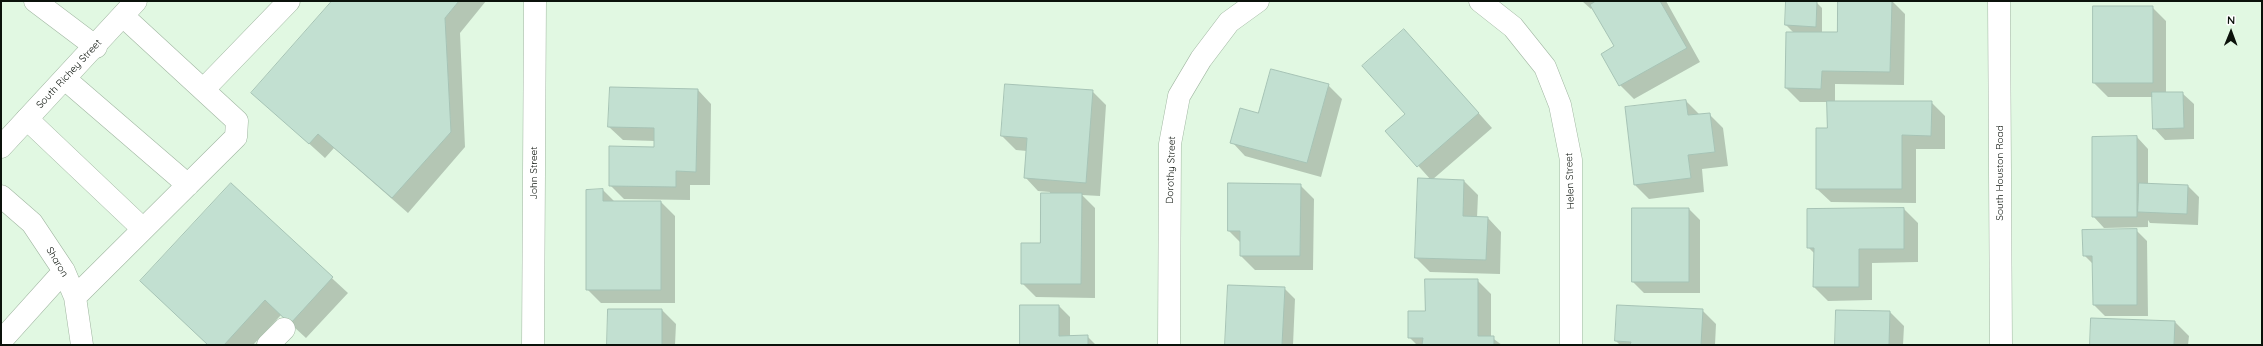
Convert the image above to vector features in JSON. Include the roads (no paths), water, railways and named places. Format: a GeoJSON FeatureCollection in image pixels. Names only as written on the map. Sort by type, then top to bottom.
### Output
{"type":"FeatureCollection","features":[{"type":"Feature","properties":{"kind":"street"},"geometry":{"type":"LineString","coordinates":[[35,1],[96,47]]}},
{"type":"Feature","properties":{"kind":"street"},"geometry":{"type":"LineString","coordinates":[[204,90],[289,1]]}},
{"type":"Feature","properties":{"kind":"street","name":"John Street"},"geometry":{"type":"LineString","coordinates":[[533,345],[535,1]]}},
{"type":"Feature","properties":{"kind":"street","name":"Dorothy Street"},"geometry":{"type":"LineString","coordinates":[[1169,345],[1170,144],[1179,96],[1201,59],[1229,22],[1258,1]]}},
{"type":"Feature","properties":{"kind":"street","name":"Helen Street"},"geometry":{"type":"LineString","coordinates":[[1480,1],[1513,27],[1545,67],[1560,105],[1571,160],[1572,345]]}},
{"type":"Feature","properties":{"kind":"street","name":"South Houston Road"},"geometry":{"type":"LineString","coordinates":[[1999,1],[2001,345]]}},
{"type":"Feature","properties":{"kind":"street"},"geometry":{"type":"LineString","coordinates":[[75,297],[236,137],[237,120],[204,90],[130,8]]}},
{"type":"Feature","properties":{"kind":"street","name":"South Richey Street"},"geometry":{"type":"LineString","coordinates":[[1,147],[96,47],[130,8]]}},
{"type":"Feature","properties":{"kind":"street"},"geometry":{"type":"LineString","coordinates":[[65,79],[188,185]]}},
{"type":"Feature","properties":{"kind":"street"},"geometry":{"type":"LineString","coordinates":[[27,120],[143,229]]}},
{"type":"Feature","properties":{"kind":"street","name":"Sharon"},"geometry":{"type":"LineString","coordinates":[[1,196],[32,223],[64,271],[75,297],[82,345]]}},
{"type":"Feature","properties":{"kind":"street"},"geometry":{"type":"LineString","coordinates":[[1,341],[64,271]]}},
{"type":"Feature","properties":{"kind":"street"},"geometry":{"type":"LineString","coordinates":[[268,345],[284,329]]}}]}
